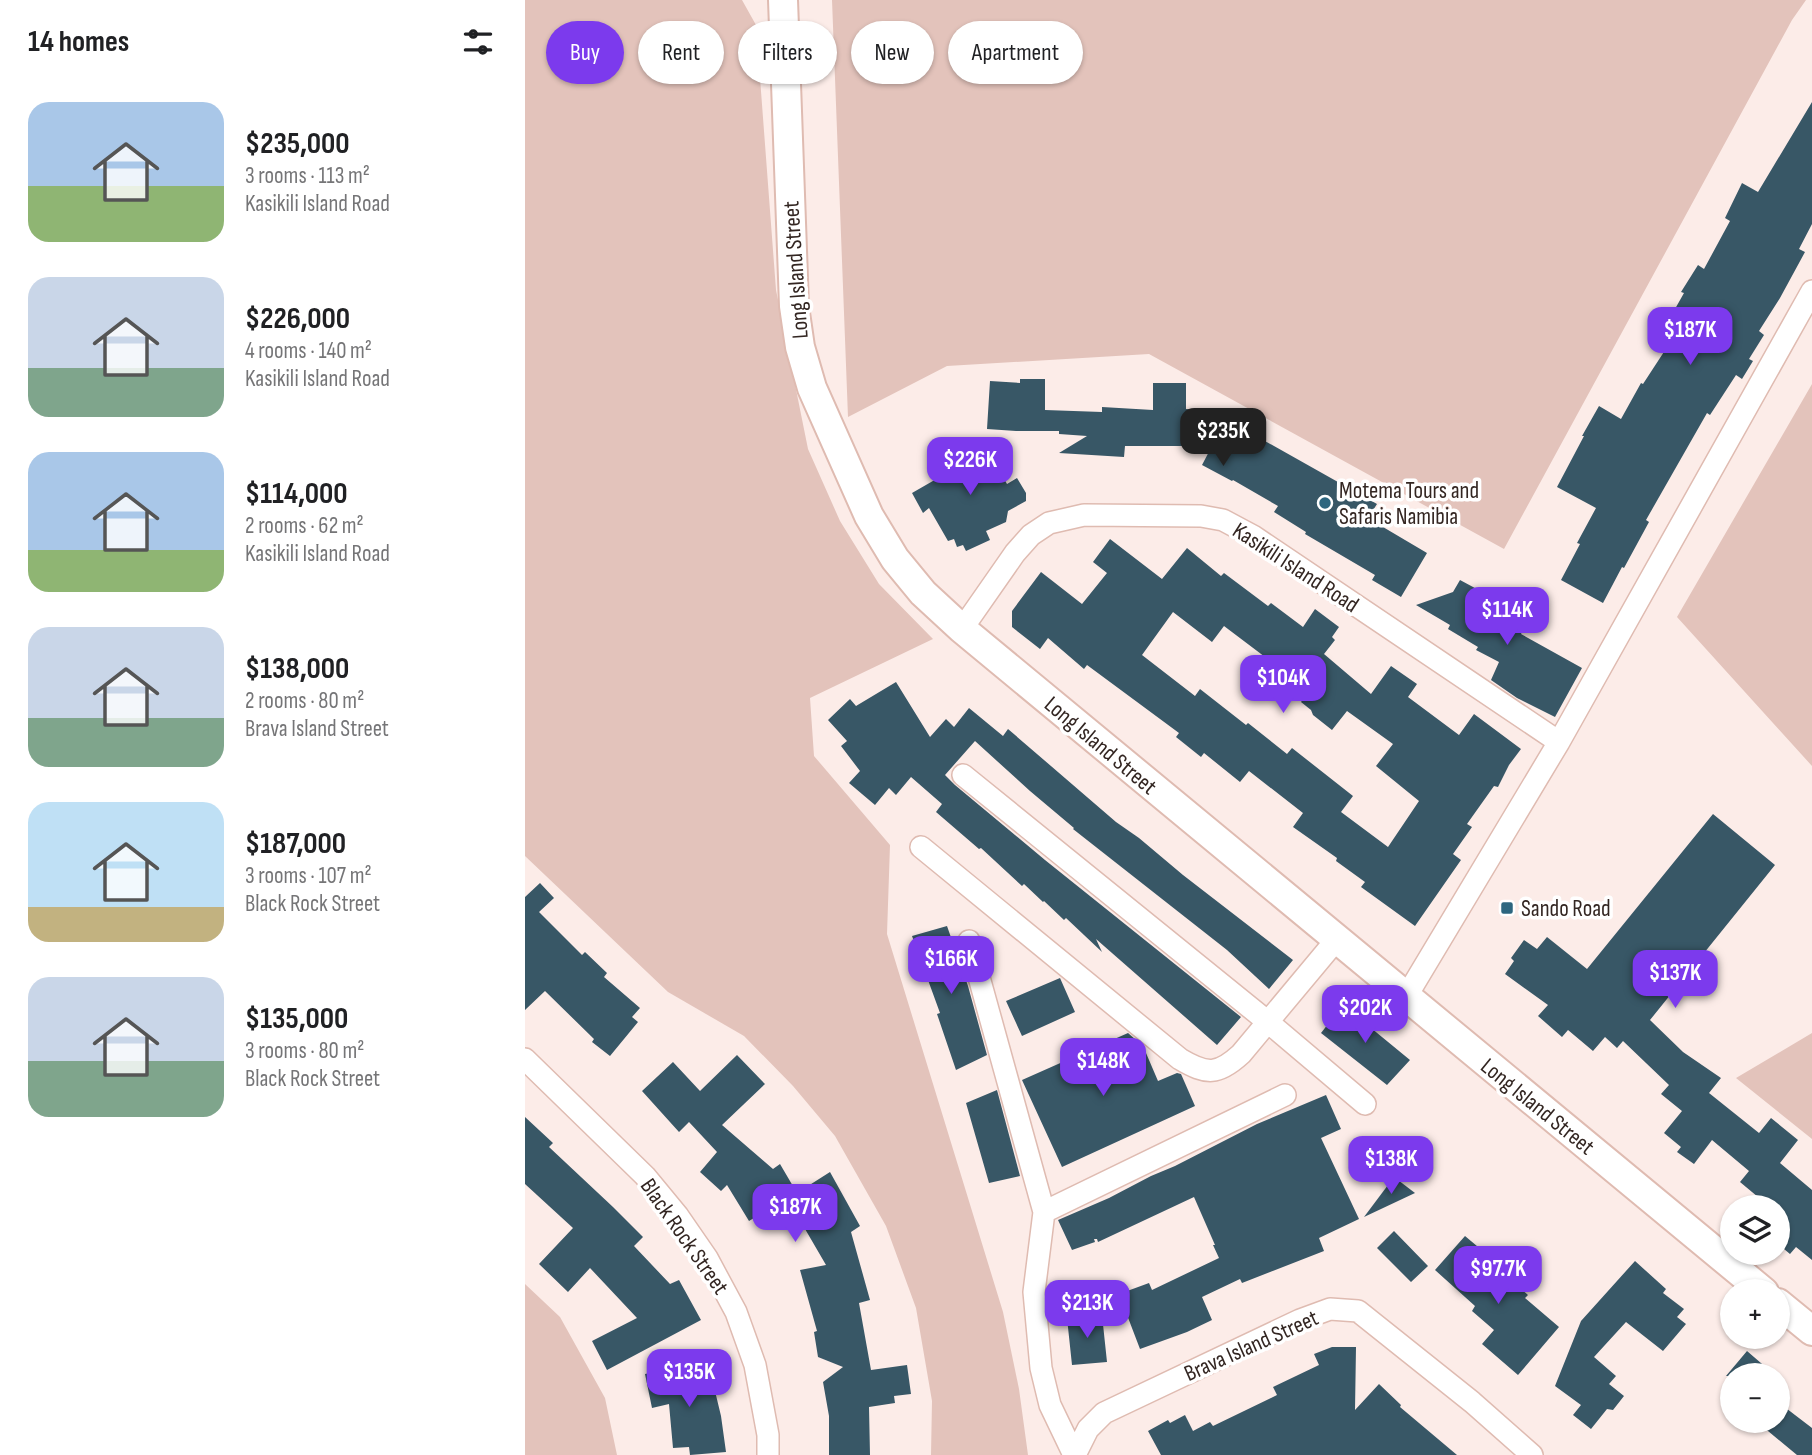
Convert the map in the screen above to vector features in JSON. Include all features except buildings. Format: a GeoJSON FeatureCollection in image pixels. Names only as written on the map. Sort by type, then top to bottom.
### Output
{"type":"FeatureCollection","features":[{"type":"Feature","properties":{"kind":"street","name":"Long Island Street"},"geometry":{"type":"LineString","coordinates":[[783,0],[794,306],[800,347],[812,388],[869,516],[895,559],[923,593],[962,629],[1748,1279]]}},
{"type":"Feature","properties":{"kind":"street"},"geometry":{"type":"LineString","coordinates":[[1406,997],[1559,742],[1812,291]]}},
{"type":"Feature","properties":{"kind":"street","name":"Kasikili Island Road"},"geometry":{"type":"LineString","coordinates":[[962,629],[1015,554],[1031,535],[1049,523],[1084,515],[1201,516],[1223,520],[1253,536],[1559,742]]}},
{"type":"Feature","properties":{"kind":"street"},"geometry":{"type":"LineString","coordinates":[[964,775],[1268,1021],[1365,1104]]}},
{"type":"Feature","properties":{"kind":"street"},"geometry":{"type":"LineString","coordinates":[[921,847],[1180,1059],[1195,1068],[1211,1071],[1228,1065],[1241,1054],[1337,939]]}},
{"type":"Feature","properties":{"kind":"street"},"geometry":{"type":"LineString","coordinates":[[969,941],[1044,1212],[1034,1292],[1041,1368],[1050,1405],[1074,1455]]}},
{"type":"Feature","properties":{"kind":"street","name":"Black Rock Street"},"geometry":{"type":"LineString","coordinates":[[525,1059],[645,1175],[707,1258],[736,1312],[755,1365],[768,1435],[768,1455]]}},
{"type":"Feature","properties":{"kind":"street"},"geometry":{"type":"LineString","coordinates":[[1044,1212],[1285,1095]]}},
{"type":"Feature","properties":{"kind":"street","name":"Brava Island Street"},"geometry":{"type":"LineString","coordinates":[[1074,1455],[1088,1429],[1104,1413],[1300,1320],[1330,1309],[1358,1311],[1472,1402],[1532,1455]]}},
{"type":"Feature","properties":{"kind":"street"},"geometry":{"type":"LineString","coordinates":[[1790,1313],[1812,1331]]}},
{"type":"Feature","properties":{"kind":"shaded area"},"geometry":{"type":"Polygon","coordinates":[[[525,0],[742,0],[754,21],[738,21],[738,84],[760,84],[776,290],[808,449],[840,521],[879,584],[933,639],[810,698],[814,756],[890,845],[887,934],[1003,1312],[1019,1389],[1028,1455],[931,1455],[932,1401],[916,1308],[886,1226],[835,1136],[793,1086],[744,1036],[668,992],[525,856],[525,0]]]}},
{"type":"Feature","properties":{"kind":"shaded area"},"geometry":{"type":"Polygon","coordinates":[[[832,0],[1806,0],[1792,20],[1504,549],[1149,354],[947,366],[848,417],[835,84],[837,21],[833,21],[832,0]]]}},
{"type":"Feature","properties":{"kind":"shaded area"},"geometry":{"type":"Polygon","coordinates":[[[1812,384],[1812,766],[1677,617],[1812,384]]]}},
{"type":"Feature","properties":{"kind":"shaded area"},"geometry":{"type":"Polygon","coordinates":[[[1812,1033],[1812,1139],[1736,1078],[1812,1033]]]}},
{"type":"Feature","properties":{"kind":"shaded area"},"geometry":{"type":"Polygon","coordinates":[[[525,1284],[560,1317],[605,1398],[617,1455],[525,1455],[525,1284]]]}},
{"type":"Feature","properties":{"kind":"place","name":"Motema Tours and Safaris Namibia"},"geometry":{"type":"Point","coordinates":[1325,503]}},
{"type":"Feature","properties":{"kind":"place","name":"Sando Road"},"geometry":{"type":"Point","coordinates":[1507,908]}}]}
